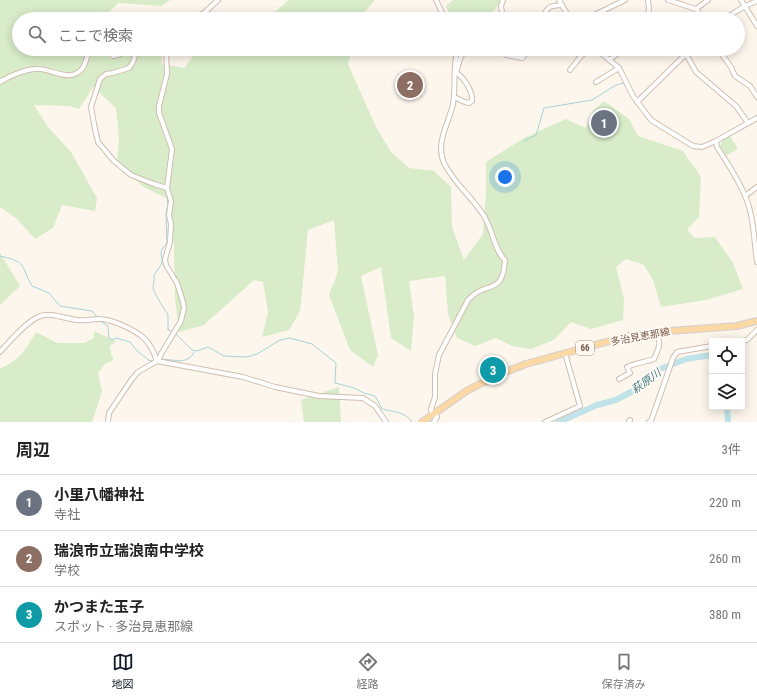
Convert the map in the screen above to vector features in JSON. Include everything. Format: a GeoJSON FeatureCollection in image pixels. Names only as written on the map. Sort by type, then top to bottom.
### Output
{"type":"FeatureCollection","features":[{"type":"Feature","properties":{"kind":"main road","name":"多治見恵那線"},"geometry":{"type":"LineString","coordinates":[[424,420],[468,390],[498,375],[565,353],[628,336],[656,332],[737,326],[757,321]]}},
{"type":"Feature","properties":{"kind":"street"},"geometry":{"type":"LineString","coordinates":[[205,12],[218,0]]}},
{"type":"Feature","properties":{"kind":"street"},"geometry":{"type":"LineString","coordinates":[[436,0],[442,12]]}},
{"type":"Feature","properties":{"kind":"street"},"geometry":{"type":"LineString","coordinates":[[502,12],[501,6],[503,0]]}},
{"type":"Feature","properties":{"kind":"street"},"geometry":{"type":"LineString","coordinates":[[559,0],[566,12]]}},
{"type":"Feature","properties":{"kind":"street"},"geometry":{"type":"LineString","coordinates":[[600,12],[625,0]]}},
{"type":"Feature","properties":{"kind":"street"},"geometry":{"type":"LineString","coordinates":[[648,0],[648,12]]}},
{"type":"Feature","properties":{"kind":"street"},"geometry":{"type":"LineString","coordinates":[[668,0],[696,9],[698,12]]}},
{"type":"Feature","properties":{"kind":"street"},"geometry":{"type":"LineString","coordinates":[[696,9],[708,0]]}},
{"type":"Feature","properties":{"kind":"street"},"geometry":{"type":"LineString","coordinates":[[741,0],[757,26]]}},
{"type":"Feature","properties":{"kind":"street"},"geometry":{"type":"LineString","coordinates":[[735,12],[757,1]]}},
{"type":"Feature","properties":{"kind":"street"},"geometry":{"type":"LineString","coordinates":[[546,12],[551,5],[562,5]]}},
{"type":"Feature","properties":{"kind":"street"},"geometry":{"type":"LineString","coordinates":[[0,82],[35,68],[68,75],[77,73],[82,68],[87,56]]}},
{"type":"Feature","properties":{"kind":"street"},"geometry":{"type":"LineString","coordinates":[[135,56],[133,62],[128,68],[106,74],[100,79],[91,107],[98,142],[114,161],[131,175],[167,188]]}},
{"type":"Feature","properties":{"kind":"street"},"geometry":{"type":"LineString","coordinates":[[108,422],[109,413],[138,372],[158,361],[181,322],[184,308],[177,283],[166,265],[165,259],[170,242],[169,215],[171,201],[167,188],[172,149],[159,113],[159,106],[167,74],[166,56]]}},
{"type":"Feature","properties":{"kind":"street"},"geometry":{"type":"LineString","coordinates":[[434,422],[437,417],[431,409],[435,397],[435,374],[439,355],[471,297],[494,286],[502,279],[505,260],[500,255],[485,218],[443,162],[440,146],[452,109],[456,56]]}},
{"type":"Feature","properties":{"kind":"street"},"geometry":{"type":"LineString","coordinates":[[455,71],[457,70],[462,56]]}},
{"type":"Feature","properties":{"kind":"street"},"geometry":{"type":"LineString","coordinates":[[511,56],[522,58],[524,56]]}},
{"type":"Feature","properties":{"kind":"street"},"geometry":{"type":"LineString","coordinates":[[570,70],[581,56]]}},
{"type":"Feature","properties":{"kind":"street"},"geometry":{"type":"LineString","coordinates":[[604,56],[619,68],[637,102],[656,124],[693,146],[702,147],[716,141],[757,118]]}},
{"type":"Feature","properties":{"kind":"street"},"geometry":{"type":"LineString","coordinates":[[609,60],[614,56]]}},
{"type":"Feature","properties":{"kind":"street"},"geometry":{"type":"LineString","coordinates":[[637,102],[684,56]]}},
{"type":"Feature","properties":{"kind":"street"},"geometry":{"type":"LineString","coordinates":[[687,56],[696,72],[736,106],[748,123]]}},
{"type":"Feature","properties":{"kind":"street"},"geometry":{"type":"LineString","coordinates":[[723,56],[735,76],[750,86],[757,97]]}},
{"type":"Feature","properties":{"kind":"street"},"geometry":{"type":"LineString","coordinates":[[596,82],[619,68]]}},
{"type":"Feature","properties":{"kind":"street"},"geometry":{"type":"LineString","coordinates":[[454,97],[469,103],[472,101],[472,97],[467,86],[455,71]]}},
{"type":"Feature","properties":{"kind":"street"},"geometry":{"type":"LineString","coordinates":[[716,141],[717,146],[745,196],[752,220],[757,261]]}},
{"type":"Feature","properties":{"kind":"street"},"geometry":{"type":"LineString","coordinates":[[745,196],[757,187]]}},
{"type":"Feature","properties":{"kind":"street"},"geometry":{"type":"LineString","coordinates":[[752,220],[757,217]]}},
{"type":"Feature","properties":{"kind":"street"},"geometry":{"type":"LineString","coordinates":[[0,352],[31,321],[38,317],[49,315],[85,321],[100,319],[115,322],[136,331],[143,336],[151,346],[158,361]]}},
{"type":"Feature","properties":{"kind":"street"},"geometry":{"type":"LineString","coordinates":[[745,340],[757,330]]}},
{"type":"Feature","properties":{"kind":"street"},"geometry":{"type":"LineString","coordinates":[[619,378],[630,373],[627,367],[636,363],[643,363],[654,359],[660,344],[660,339],[656,332]]}},
{"type":"Feature","properties":{"kind":"street"},"geometry":{"type":"LineString","coordinates":[[652,422],[673,358],[677,352],[709,347]]}},
{"type":"Feature","properties":{"kind":"street"},"geometry":{"type":"LineString","coordinates":[[545,422],[580,406],[565,353]]}},
{"type":"Feature","properties":{"kind":"street"},"geometry":{"type":"LineString","coordinates":[[158,361],[243,377],[274,387],[319,396],[363,398],[375,406],[386,422]]}},
{"type":"Feature","properties":{"kind":"green space"},"geometry":{"type":"Polygon","coordinates":[[[0,0],[170,0],[161,6],[118,3],[109,12],[12,12],[12,56],[161,56],[162,64],[184,68],[193,56],[350,56],[348,64],[376,127],[391,152],[409,168],[434,171],[451,187],[452,227],[464,260],[483,234],[486,191],[486,162],[524,138],[566,119],[586,128],[593,111],[604,101],[629,119],[638,136],[683,151],[701,177],[699,217],[687,229],[694,238],[715,237],[733,263],[743,289],[706,300],[661,307],[653,280],[644,265],[626,259],[616,267],[624,299],[623,320],[591,329],[571,322],[554,340],[531,349],[512,346],[496,338],[475,346],[457,338],[448,314],[445,276],[409,281],[414,316],[411,351],[391,338],[381,267],[361,276],[378,355],[373,367],[350,350],[329,295],[338,272],[334,220],[308,230],[300,311],[289,330],[262,337],[268,312],[263,282],[254,280],[204,325],[179,332],[175,299],[174,247],[168,199],[144,187],[117,166],[119,136],[116,108],[93,87],[79,109],[69,106],[34,105],[48,127],[71,152],[97,198],[95,211],[62,205],[53,228],[35,239],[16,218],[0,207],[0,0]]]}},
{"type":"Feature","properties":{"kind":"green space"},"geometry":{"type":"Polygon","coordinates":[[[289,0],[375,0],[364,12],[273,12],[289,0]]]}},
{"type":"Feature","properties":{"kind":"green space"},"geometry":{"type":"Polygon","coordinates":[[[453,0],[501,0],[492,12],[449,12],[446,6],[453,0]]]}},
{"type":"Feature","properties":{"kind":"green space"},"geometry":{"type":"Polygon","coordinates":[[[730,136],[738,149],[725,156],[720,147],[722,140],[730,136]]]}},
{"type":"Feature","properties":{"kind":"green space"},"geometry":{"type":"Polygon","coordinates":[[[0,253],[20,286],[0,305],[0,253]]]}},
{"type":"Feature","properties":{"kind":"green space"},"geometry":{"type":"Polygon","coordinates":[[[94,331],[116,341],[110,346],[111,355],[114,358],[112,361],[105,364],[98,373],[102,392],[92,422],[0,422],[0,369],[21,354],[36,332],[57,343],[84,343],[94,338],[94,331]]]}},
{"type":"Feature","properties":{"kind":"green space"},"geometry":{"type":"Polygon","coordinates":[[[339,387],[341,422],[304,422],[301,400],[339,387]]]}},
{"type":"Feature","properties":{"kind":"waterway"},"geometry":{"type":"LineString","coordinates":[[524,141],[536,135],[544,108],[592,100],[616,85],[624,83]]}},
{"type":"Feature","properties":{"kind":"waterway"},"geometry":{"type":"LineString","coordinates":[[167,194],[167,243],[162,249],[161,265],[154,275],[153,288],[168,314],[168,330],[171,331]]}},
{"type":"Feature","properties":{"kind":"waterway"},"geometry":{"type":"LineString","coordinates":[[0,256],[22,265],[32,286],[49,293],[60,306],[92,311],[98,318]]}},
{"type":"Feature","properties":{"kind":"waterway"},"geometry":{"type":"LineString","coordinates":[[100,321],[108,326],[109,338],[112,340],[116,338],[130,342],[137,351],[150,361],[155,360]]}},
{"type":"Feature","properties":{"kind":"waterway"},"geometry":{"type":"LineString","coordinates":[[176,334],[192,350],[197,351],[208,347],[224,356],[247,357],[257,354],[280,340],[290,338],[312,344],[336,363],[335,383],[375,396],[382,409],[402,414],[409,418],[412,422]]}},
{"type":"Feature","properties":{"kind":"waterway"},"geometry":{"type":"LineString","coordinates":[[160,359],[179,361],[184,360],[188,359],[194,352]]}},
{"type":"Feature","properties":{"kind":"waterway","name":"萩原川"},"geometry":{"type":"LineString","coordinates":[[559,422],[597,405],[616,400],[642,386],[648,376],[660,369],[686,359],[709,355]]}},
{"type":"Feature","properties":{"kind":"waterway","name":"萩原川"},"geometry":{"type":"LineString","coordinates":[[727,410],[728,422]]}},
{"type":"Feature","properties":{"kind":"place","name":"瑞浪市立瑞浪南中学校"},"geometry":{"type":"Point","coordinates":[410,85]}},
{"type":"Feature","properties":{"kind":"place","name":"小里八幡神社"},"geometry":{"type":"Point","coordinates":[604,123]}},
{"type":"Feature","properties":{"kind":"place","name":"かつまた玉子"},"geometry":{"type":"Point","coordinates":[493,370]}}]}
